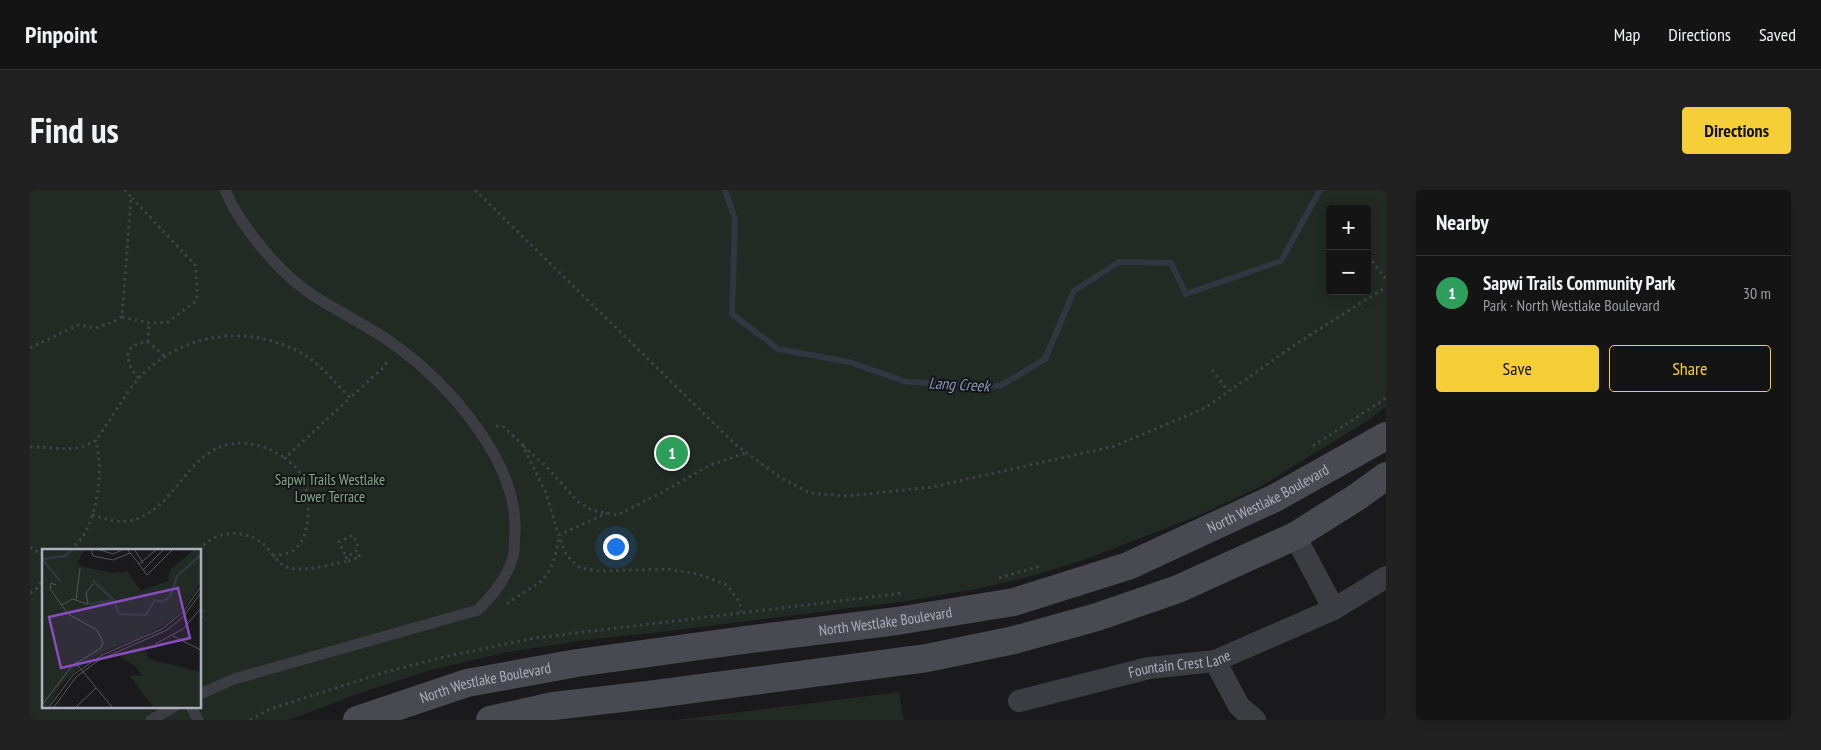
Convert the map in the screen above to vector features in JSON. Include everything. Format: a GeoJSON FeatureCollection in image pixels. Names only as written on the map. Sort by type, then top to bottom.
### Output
{"type":"FeatureCollection","features":[{"type":"Feature","properties":{"kind":"main road","name":"North Westlake Boulevard"},"geometry":{"type":"LineString","coordinates":[[357,720],[467,683],[577,663],[897,621],[1014,602],[1128,566],[1275,498],[1386,436]]}},
{"type":"Feature","properties":{"kind":"main road"},"geometry":{"type":"LineString","coordinates":[[490,720],[553,706],[648,696],[927,658],[1014,640],[1097,618],[1178,589],[1295,536],[1386,476]]}},
{"type":"Feature","properties":{"kind":"street"},"geometry":{"type":"LineString","coordinates":[[1295,536],[1334,608]]}},
{"type":"Feature","properties":{"kind":"street","name":"Fountain Crest Lane"},"geometry":{"type":"LineString","coordinates":[[1019,702],[1149,668],[1215,661],[1334,608],[1386,577]]}},
{"type":"Feature","properties":{"kind":"street"},"geometry":{"type":"LineString","coordinates":[[1215,661],[1239,706],[1255,720]]}},
{"type":"Feature","properties":{"kind":"lane"},"geometry":{"type":"LineString","coordinates":[[201,694],[234,679],[478,610],[500,586],[514,556],[516,522],[500,466],[474,422],[426,369],[370,328],[318,300],[292,279],[262,249],[230,201],[225,190]]}},
{"type":"Feature","properties":{"kind":"lane"},"geometry":{"type":"LineString","coordinates":[[152,720],[172,708]]}},
{"type":"Feature","properties":{"kind":"lane"},"geometry":{"type":"LineString","coordinates":[[192,708],[198,720]]}},
{"type":"Feature","properties":{"kind":"path"},"geometry":{"type":"LineString","coordinates":[[30,348],[78,325],[96,328],[122,317],[149,323],[168,322],[196,301],[199,290],[195,281],[196,266],[125,190]]}},
{"type":"Feature","properties":{"kind":"path"},"geometry":{"type":"LineString","coordinates":[[476,190],[736,445],[781,478],[810,492],[848,496],[932,487],[1115,446],[1205,408],[1296,344],[1386,287]]}},
{"type":"Feature","properties":{"kind":"path"},"geometry":{"type":"LineString","coordinates":[[122,317],[131,197]]}},
{"type":"Feature","properties":{"kind":"path"},"geometry":{"type":"LineString","coordinates":[[1371,260],[1386,279]]}},
{"type":"Feature","properties":{"kind":"path"},"geometry":{"type":"LineString","coordinates":[[148,342],[149,323]]}},
{"type":"Feature","properties":{"kind":"path"},"geometry":{"type":"LineString","coordinates":[[30,447],[66,450],[78,448],[96,440],[139,378],[164,356],[188,344],[214,337],[234,335],[266,339],[293,350],[312,361],[328,374],[350,398]]}},
{"type":"Feature","properties":{"kind":"path"},"geometry":{"type":"LineString","coordinates":[[148,342],[164,356]]}},
{"type":"Feature","properties":{"kind":"path"},"geometry":{"type":"LineString","coordinates":[[139,378],[132,372],[128,362],[128,351],[137,345],[148,342]]}},
{"type":"Feature","properties":{"kind":"path"},"geometry":{"type":"LineString","coordinates":[[285,458],[384,367],[394,344]]}},
{"type":"Feature","properties":{"kind":"path"},"geometry":{"type":"LineString","coordinates":[[1212,370],[1228,391]]}},
{"type":"Feature","properties":{"kind":"path"},"geometry":{"type":"LineString","coordinates":[[1306,451],[1386,398]]}},
{"type":"Feature","properties":{"kind":"path"},"geometry":{"type":"LineString","coordinates":[[474,422],[504,427],[546,466],[577,501],[591,510],[617,515],[710,465],[747,453]]}},
{"type":"Feature","properties":{"kind":"path"},"geometry":{"type":"LineString","coordinates":[[71,549],[83,537],[92,515],[98,485],[98,450],[96,440]]}},
{"type":"Feature","properties":{"kind":"path"},"geometry":{"type":"LineString","coordinates":[[92,515],[106,520],[133,521],[149,514],[174,490],[199,459],[209,452],[224,445],[256,444],[270,449],[285,458],[303,477],[308,501],[308,521],[301,542],[296,549],[273,556]]}},
{"type":"Feature","properties":{"kind":"path"},"geometry":{"type":"LineString","coordinates":[[522,444],[546,492],[566,554],[580,568],[600,571],[667,569],[698,574],[727,585],[740,603],[744,640]]}},
{"type":"Feature","properties":{"kind":"path"},"geometry":{"type":"LineString","coordinates":[[559,536],[607,513]]}},
{"type":"Feature","properties":{"kind":"path"},"geometry":{"type":"LineString","coordinates":[[200,549],[213,538],[227,534],[240,534],[251,537],[263,544],[273,556],[289,568],[304,569],[360,557],[357,552],[358,544],[353,535],[339,542],[347,559]]}},
{"type":"Feature","properties":{"kind":"path"},"geometry":{"type":"LineString","coordinates":[[504,607],[516,596],[540,582],[552,567],[559,536]]}},
{"type":"Feature","properties":{"kind":"path"},"geometry":{"type":"LineString","coordinates":[[30,546],[42,555]]}},
{"type":"Feature","properties":{"kind":"path"},"geometry":{"type":"LineString","coordinates":[[998,578],[1045,564]]}},
{"type":"Feature","properties":{"kind":"path"},"geometry":{"type":"LineString","coordinates":[[30,593],[42,582]]}},
{"type":"Feature","properties":{"kind":"path"},"geometry":{"type":"LineString","coordinates":[[250,720],[270,710],[386,672],[448,656],[535,638],[906,593]]}},
{"type":"Feature","properties":{"kind":"green space","name":"Sapwi Trails Westlake Lower Terrace"},"geometry":{"type":"Polygon","coordinates":[[[30,190],[1386,190],[1386,407],[1370,419],[1258,488],[1200,515],[1089,558],[1036,575],[976,589],[907,601],[586,640],[508,652],[431,670],[363,692],[289,720],[30,720],[30,190]]]}},
{"type":"Feature","properties":{"kind":"green space"},"geometry":{"type":"Polygon","coordinates":[[[899,692],[904,720],[675,720],[899,692]]]}},
{"type":"Feature","properties":{"kind":"waterway","name":"Lang Creek"},"geometry":{"type":"LineString","coordinates":[[725,190],[735,219],[732,314],[778,349],[849,362],[907,382],[1000,386],[1045,359],[1074,291],[1119,262],[1171,263],[1186,294],[1281,261],[1320,190]]}},
{"type":"Feature","properties":{"kind":"place","name":"Sapwi Trails Community Park"},"geometry":{"type":"Point","coordinates":[672,453]}}]}
